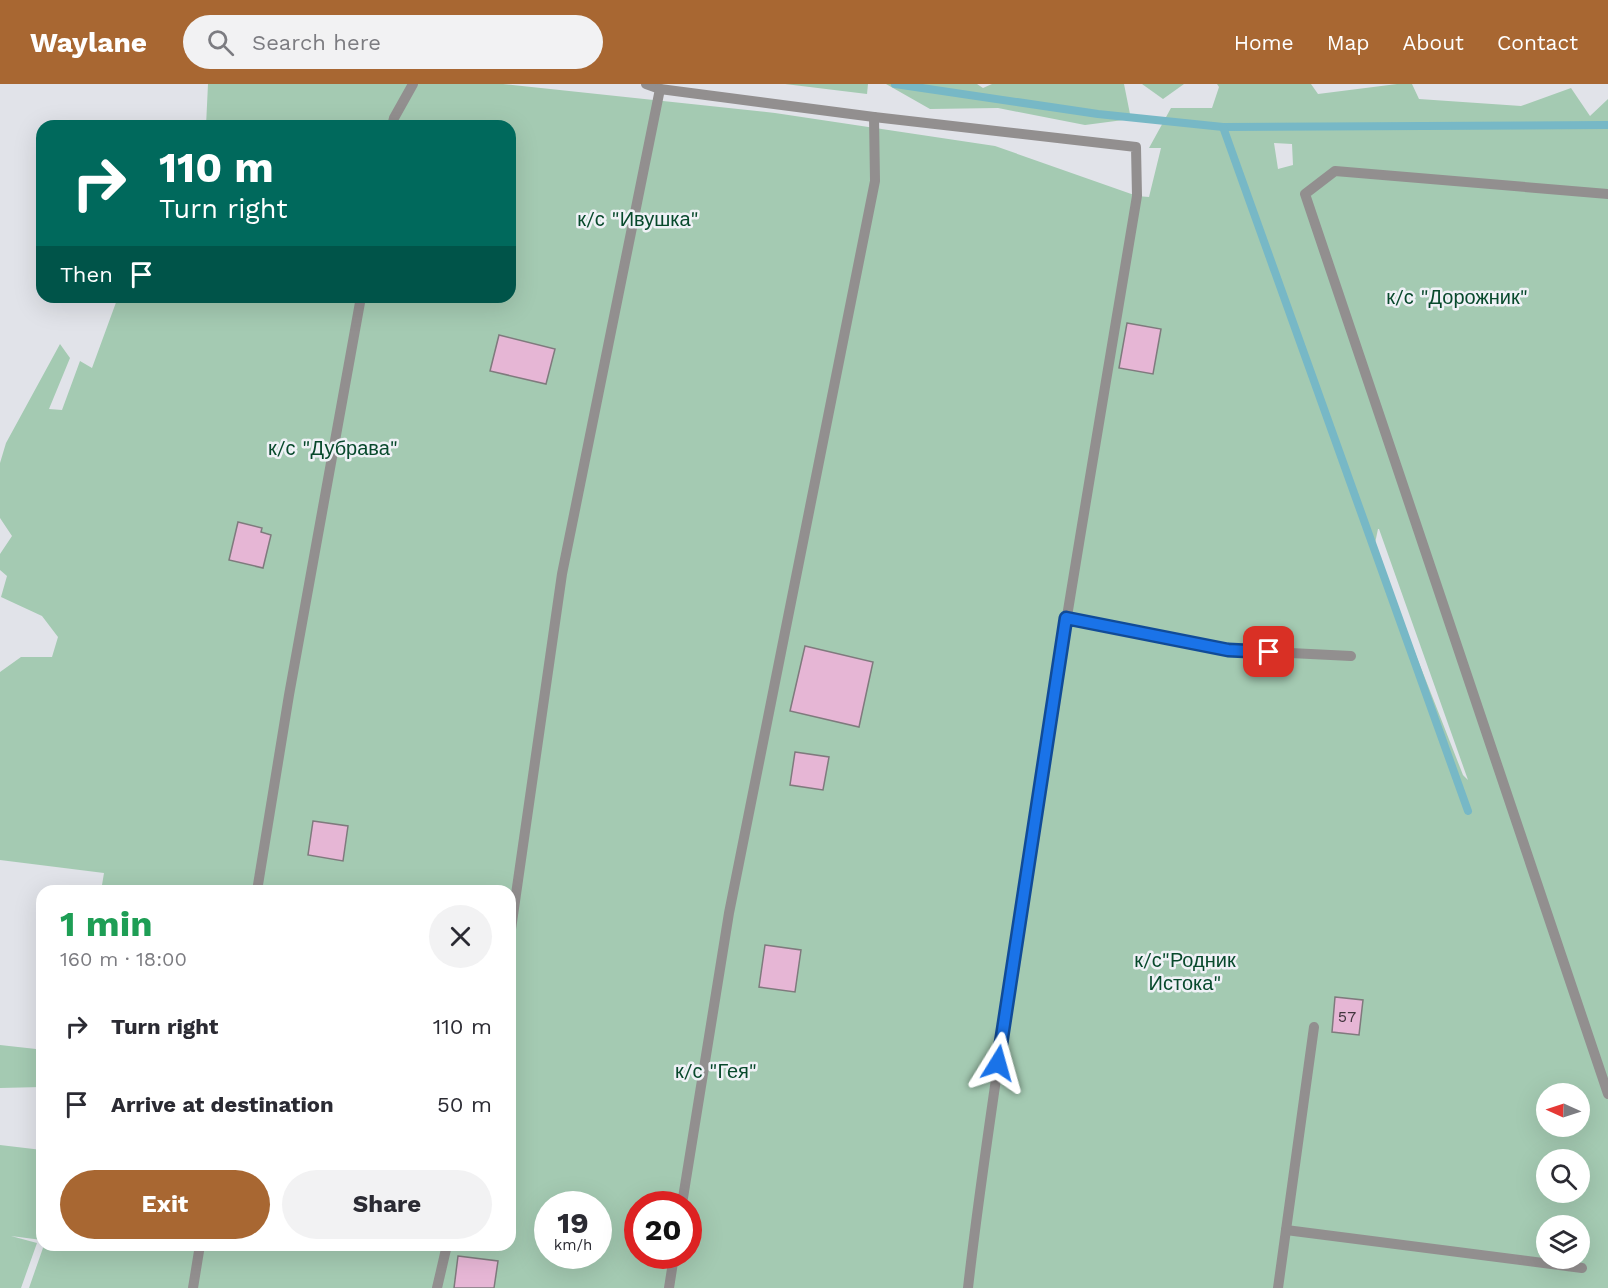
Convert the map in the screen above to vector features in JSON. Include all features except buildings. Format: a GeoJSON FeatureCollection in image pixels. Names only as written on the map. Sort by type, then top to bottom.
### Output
{"type":"FeatureCollection","features":[{"type":"Feature","properties":{"kind":"lane"},"geometry":{"type":"LineString","coordinates":[[394,120],[412,84]]}},
{"type":"Feature","properties":{"kind":"lane"},"geometry":{"type":"LineString","coordinates":[[646,84],[660,88],[874,117],[1136,147],[1137,196],[1066,618],[985,1153],[968,1288]]}},
{"type":"Feature","properties":{"kind":"lane"},"geometry":{"type":"LineString","coordinates":[[516,894],[562,574],[660,88]]}},
{"type":"Feature","properties":{"kind":"lane"},"geometry":{"type":"LineString","coordinates":[[684,1191],[729,913],[875,182],[874,117]]}},
{"type":"Feature","properties":{"kind":"lane"},"geometry":{"type":"LineString","coordinates":[[1608,194],[1335,171],[1305,194],[1608,1094]]}},
{"type":"Feature","properties":{"kind":"lane"},"geometry":{"type":"LineString","coordinates":[[258,885],[289,695],[360,303]]}},
{"type":"Feature","properties":{"kind":"lane"},"geometry":{"type":"LineString","coordinates":[[1066,618],[1228,650],[1351,656]]}},
{"type":"Feature","properties":{"kind":"lane"},"geometry":{"type":"LineString","coordinates":[[1278,1288],[1314,1027]]}},
{"type":"Feature","properties":{"kind":"lane"},"geometry":{"type":"LineString","coordinates":[[1286,1230],[1536,1262]]}},
{"type":"Feature","properties":{"kind":"lane"},"geometry":{"type":"LineString","coordinates":[[193,1288],[199,1251]]}},
{"type":"Feature","properties":{"kind":"lane"},"geometry":{"type":"LineString","coordinates":[[437,1288],[446,1251]]}},
{"type":"Feature","properties":{"kind":"lane"},"geometry":{"type":"LineString","coordinates":[[669,1288],[672,1269]]}},
{"type":"Feature","properties":{"kind":"green space"},"geometry":{"type":"Polygon","coordinates":[[[208,84],[503,84],[775,113],[995,146],[1137,196],[1149,197],[1161,148],[1149,148],[1171,108],[1212,108],[1219,87],[1217,84],[1311,84],[1318,94],[1412,84],[1419,99],[1521,106],[1571,88],[1590,116],[1608,99],[1608,1288],[29,1288],[42,1251],[516,1251],[516,885],[102,885],[104,873],[0,860],[0,672],[21,657],[52,657],[58,637],[42,616],[1,597],[7,576],[0,570],[0,554],[12,536],[0,518],[0,463],[6,443],[60,344],[70,358],[49,409],[62,410],[80,361],[92,368],[116,303],[516,303],[516,120],[206,120],[208,84]],[[1274,143],[1278,169],[1293,165],[1292,144],[1274,143]],[[1379,529],[1374,548],[1463,775],[1468,780],[1379,529]]]}},
{"type":"Feature","properties":{"kind":"green space"},"geometry":{"type":"Polygon","coordinates":[[[785,84],[868,84],[867,94],[785,84]]]}},
{"type":"Feature","properties":{"kind":"green space"},"geometry":{"type":"Polygon","coordinates":[[[886,84],[977,84],[983,88],[992,84],[1124,84],[1131,119],[1085,125],[998,108],[930,109],[886,84]]]}},
{"type":"Feature","properties":{"kind":"green space"},"geometry":{"type":"Polygon","coordinates":[[[1142,84],[1184,84],[1163,99],[1142,84]]]}},
{"type":"Feature","properties":{"kind":"green space"},"geometry":{"type":"Polygon","coordinates":[[[0,1045],[36,1049],[36,1087],[0,1088],[0,1045]]]}},
{"type":"Feature","properties":{"kind":"green space"},"geometry":{"type":"Polygon","coordinates":[[[0,1145],[36,1149],[36,1239],[11,1236],[36,1243],[36,1246],[21,1288],[0,1288],[0,1145]]]}},
{"type":"Feature","properties":{"kind":"waterway"},"geometry":{"type":"LineString","coordinates":[[895,84],[1098,114],[1223,127],[1608,125]]}},
{"type":"Feature","properties":{"kind":"waterway"},"geometry":{"type":"LineString","coordinates":[[1223,127],[1468,811]]}},
{"type":"Feature","properties":{"kind":"route"},"geometry":{"type":"LineString","coordinates":[[998,1063],[1066,618],[1228,650],[1269,652]]}},
{"type":"Feature","properties":{"kind":"park label","name":"к/с \"Ивушка\""},"geometry":{"type":"Point","coordinates":[638,219]}},
{"type":"Feature","properties":{"kind":"park label","name":"к/с \"Дорожник\""},"geometry":{"type":"Point","coordinates":[1457,297]}},
{"type":"Feature","properties":{"kind":"park label","name":"к/с \"Дубрава\""},"geometry":{"type":"Point","coordinates":[333,448]}},
{"type":"Feature","properties":{"kind":"park label","name":"к/с\"Родник Истока\""},"geometry":{"type":"Point","coordinates":[1185,972]}},
{"type":"Feature","properties":{"kind":"park label","name":"к/с \"Гея\""},"geometry":{"type":"Point","coordinates":[716,1071]}}]}
